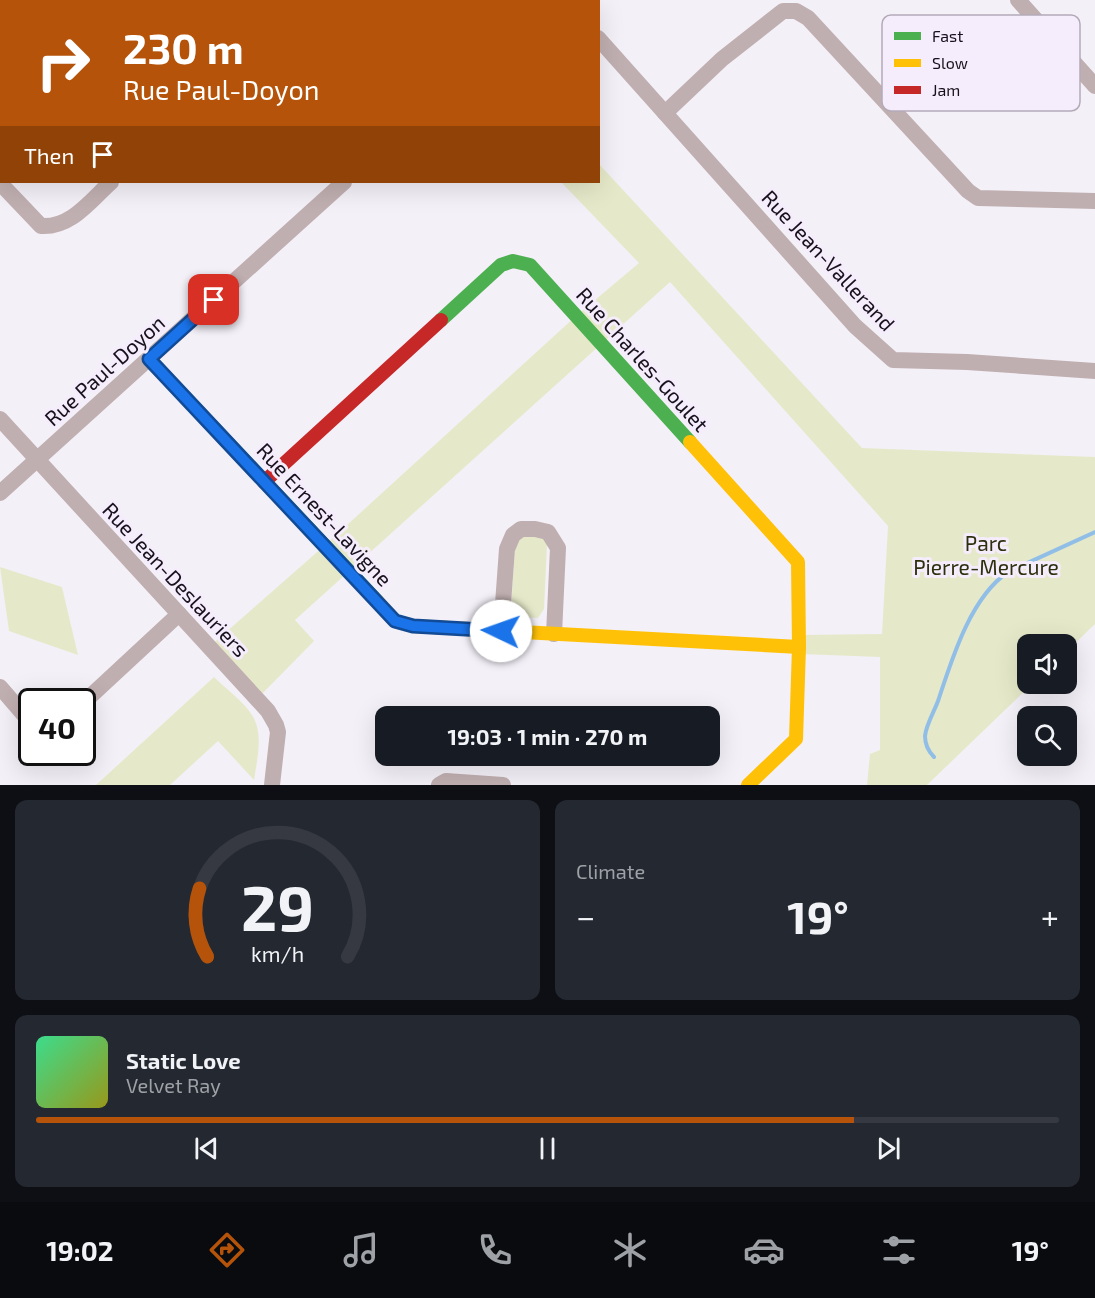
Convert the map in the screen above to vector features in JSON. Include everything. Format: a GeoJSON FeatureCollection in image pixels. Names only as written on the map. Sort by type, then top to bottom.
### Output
{"type":"FeatureCollection","features":[{"type":"Feature","properties":{"kind":"street"},"geometry":{"type":"LineString","coordinates":[[1018,0],[1031,15]]}},
{"type":"Feature","properties":{"kind":"street"},"geometry":{"type":"LineString","coordinates":[[665,113],[722,59],[783,11],[795,11],[808,18],[882,98]]}},
{"type":"Feature","properties":{"kind":"street","name":"Rue Jean-Vallerand"},"geometry":{"type":"LineString","coordinates":[[600,40],[855,326],[893,360],[967,362],[1095,371]]}},
{"type":"Feature","properties":{"kind":"street"},"geometry":{"type":"LineString","coordinates":[[1080,69],[1095,86]]}},
{"type":"Feature","properties":{"kind":"street"},"geometry":{"type":"LineString","coordinates":[[894,111],[968,191],[978,198],[1095,201]]}},
{"type":"Feature","properties":{"kind":"street"},"geometry":{"type":"LineString","coordinates":[[0,183],[41,226],[53,227],[67,222],[110,183]]}},
{"type":"Feature","properties":{"kind":"street","name":"Rue Paul-Doyon"},"geometry":{"type":"LineString","coordinates":[[0,494],[343,183]]}},
{"type":"Feature","properties":{"kind":"street","name":"Rue Charles-Goulet"},"geometry":{"type":"LineString","coordinates":[[264,482],[497,267],[511,260],[530,265],[798,562],[799,646],[795,738],[747,785]]}},
{"type":"Feature","properties":{"kind":"street","name":"Rue Ernest-Lavigne"},"geometry":{"type":"LineString","coordinates":[[149,359],[395,621],[413,626],[799,646]]}},
{"type":"Feature","properties":{"kind":"street","name":"Rue Jean-Deslauriers"},"geometry":{"type":"LineString","coordinates":[[0,419],[273,718],[278,738],[272,785]]}},
{"type":"Feature","properties":{"kind":"street"},"geometry":{"type":"LineString","coordinates":[[501,631],[507,549],[513,535],[521,530],[535,529],[548,532],[558,548],[554,634]]}},
{"type":"Feature","properties":{"kind":"street"},"geometry":{"type":"LineString","coordinates":[[96,691],[179,614]]}},
{"type":"Feature","properties":{"kind":"street"},"geometry":{"type":"LineString","coordinates":[[0,687],[18,708]]}},
{"type":"Feature","properties":{"kind":"street"},"geometry":{"type":"LineString","coordinates":[[439,785],[446,781],[503,785]]}},
{"type":"Feature","properties":{"kind":"green space","name":"Parc Pierre-Mercure"},"geometry":{"type":"Polygon","coordinates":[[[600,165],[862,448],[1095,457],[1095,624],[1077,641],[1077,634],[1017,634],[1017,694],[1022,694],[927,785],[867,785],[870,754],[880,750],[880,657],[801,654],[802,635],[882,634],[888,526],[670,282],[295,620],[314,641],[257,699],[209,647],[324,546],[576,316],[639,263],[562,183],[600,183],[600,165]]]}},
{"type":"Feature","properties":{"kind":"green space"},"geometry":{"type":"Polygon","coordinates":[[[524,535],[541,535],[547,545],[544,609],[538,618],[519,617],[511,607],[515,548],[518,539],[524,535]]]}},
{"type":"Feature","properties":{"kind":"green space"},"geometry":{"type":"Polygon","coordinates":[[[0,567],[62,587],[78,655],[9,631],[0,567]]]}},
{"type":"Feature","properties":{"kind":"green space"},"geometry":{"type":"Polygon","coordinates":[[[214,677],[244,705],[256,722],[259,747],[254,780],[218,741],[170,785],[96,785],[214,677]]]}},
{"type":"Feature","properties":{"kind":"waterway"},"geometry":{"type":"LineString","coordinates":[[934,757],[926,742],[927,727],[964,630],[983,597],[1008,572],[1095,532]]}},
{"type":"Feature","properties":{"kind":"traffic: fast"},"geometry":{"type":"LineString","coordinates":[[441,320],[501,265],[513,261],[530,265],[690,442]]}},
{"type":"Feature","properties":{"kind":"traffic: fast"},"geometry":{"type":"LineString","coordinates":[[149,359],[377,601]]}},
{"type":"Feature","properties":{"kind":"traffic: slow"},"geometry":{"type":"LineString","coordinates":[[690,442],[798,562],[799,647],[796,739],[748,785]]}},
{"type":"Feature","properties":{"kind":"traffic: slow"},"geometry":{"type":"LineString","coordinates":[[377,601],[395,621],[413,626],[799,647]]}},
{"type":"Feature","properties":{"kind":"traffic: jam"},"geometry":{"type":"LineString","coordinates":[[264,482],[441,320]]}},
{"type":"Feature","properties":{"kind":"route"},"geometry":{"type":"LineString","coordinates":[[214,300],[149,359],[395,621],[413,626],[501,631]]}}]}
